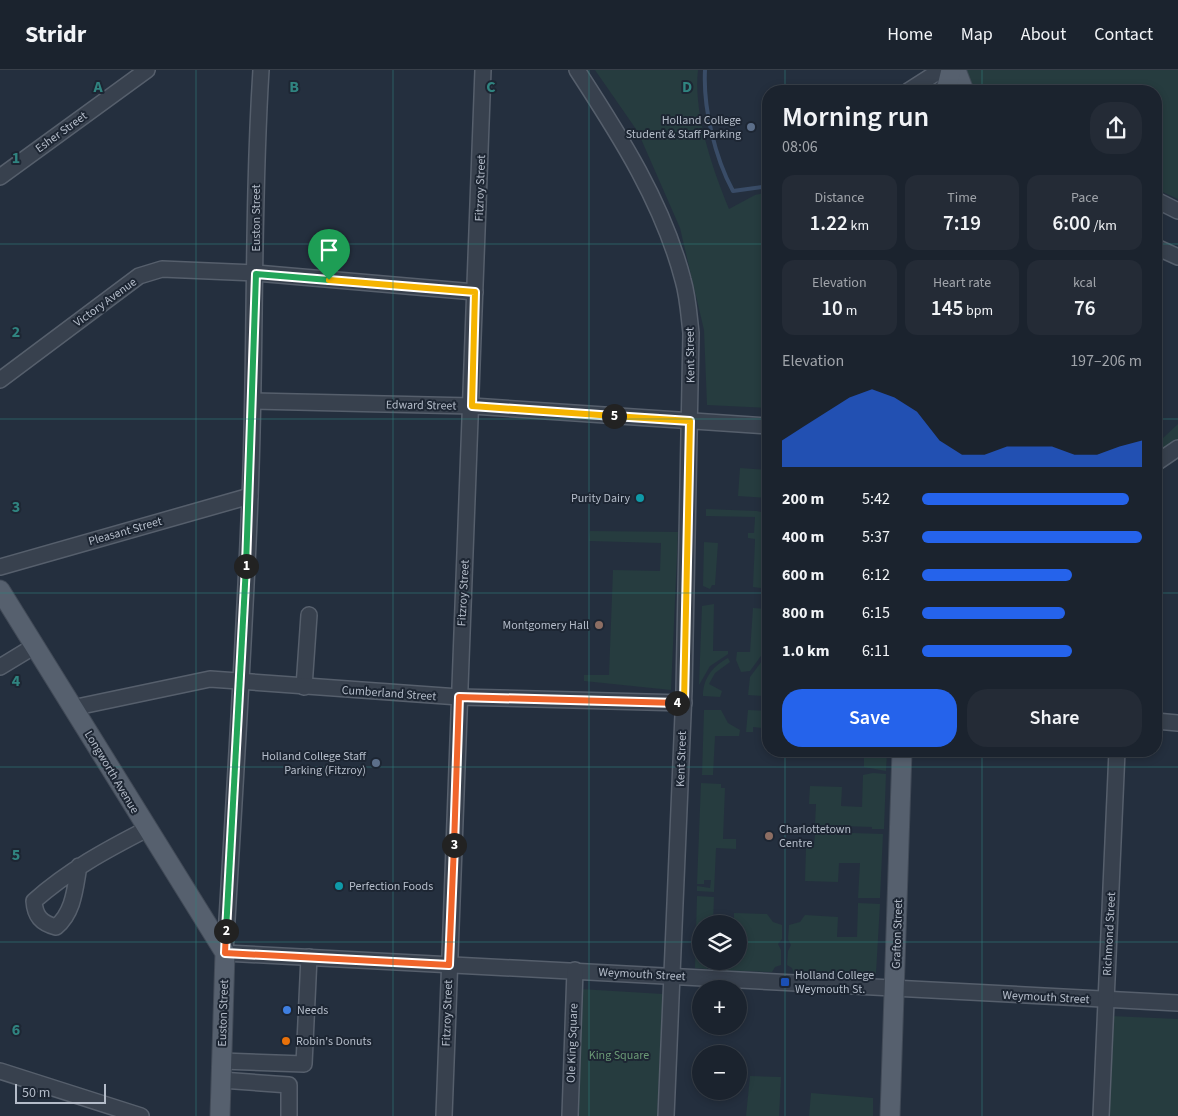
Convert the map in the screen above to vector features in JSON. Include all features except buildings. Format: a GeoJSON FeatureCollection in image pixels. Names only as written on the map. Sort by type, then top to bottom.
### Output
{"type":"FeatureCollection","features":[{"type":"Feature","properties":{"kind":"main road"},"geometry":{"type":"LineString","coordinates":[[947,85],[951,70]]}},
{"type":"Feature","properties":{"kind":"main road"},"geometry":{"type":"LineString","coordinates":[[956,70],[962,85]]}},
{"type":"Feature","properties":{"kind":"main road","name":"Longworth Avenue"},"geometry":{"type":"LineString","coordinates":[[0,590],[33,647],[225,953]]}},
{"type":"Feature","properties":{"kind":"main road","name":"Grafton Street"},"geometry":{"type":"LineString","coordinates":[[890,1116],[896,990],[902,757]]}},
{"type":"Feature","properties":{"kind":"main road","name":"Euston Street"},"geometry":{"type":"LineString","coordinates":[[220,1116],[225,953]]}},
{"type":"Feature","properties":{"kind":"street","name":"Esher Street"},"geometry":{"type":"LineString","coordinates":[[0,177],[146,70]]}},
{"type":"Feature","properties":{"kind":"street","name":"Euston Street"},"geometry":{"type":"LineString","coordinates":[[225,953],[250,496],[256,274],[256,145],[261,70]]}},
{"type":"Feature","properties":{"kind":"street","name":"Fitzroy Street"},"geometry":{"type":"LineString","coordinates":[[444,1116],[459,697],[472,406],[483,70]]}},
{"type":"Feature","properties":{"kind":"street","name":"Kent Street"},"geometry":{"type":"LineString","coordinates":[[576,70],[626,145],[669,235],[681,272],[691,333],[684,703],[666,1116]]}},
{"type":"Feature","properties":{"kind":"street"},"geometry":{"type":"LineString","coordinates":[[917,85],[941,70]]}},
{"type":"Feature","properties":{"kind":"street"},"geometry":{"type":"LineString","coordinates":[[1162,203],[1178,211]]}},
{"type":"Feature","properties":{"kind":"street"},"geometry":{"type":"LineString","coordinates":[[1162,250],[1178,257]]}},
{"type":"Feature","properties":{"kind":"street","name":"Victory Avenue"},"geometry":{"type":"LineString","coordinates":[[0,380],[139,276],[162,268],[475,292]]}},
{"type":"Feature","properties":{"kind":"street","name":"Edward Street"},"geometry":{"type":"LineString","coordinates":[[253,401],[472,406],[762,426]]}},
{"type":"Feature","properties":{"kind":"street"},"geometry":{"type":"LineString","coordinates":[[1162,459],[1178,448]]}},
{"type":"Feature","properties":{"kind":"street","name":"Pleasant Street"},"geometry":{"type":"LineString","coordinates":[[0,567],[250,496]]}},
{"type":"Feature","properties":{"kind":"street"},"geometry":{"type":"LineString","coordinates":[[304,687],[308,615]]}},
{"type":"Feature","properties":{"kind":"street"},"geometry":{"type":"LineString","coordinates":[[0,667],[33,647]]}},
{"type":"Feature","properties":{"kind":"street","name":"Cumberland Street"},"geometry":{"type":"LineString","coordinates":[[72,708],[210,678],[304,687],[459,697],[684,703]]}},
{"type":"Feature","properties":{"kind":"street"},"geometry":{"type":"LineString","coordinates":[[1162,721],[1178,722]]}},
{"type":"Feature","properties":{"kind":"street","name":"Richmond Street"},"geometry":{"type":"LineString","coordinates":[[1101,1116],[1117,757]]}},
{"type":"Feature","properties":{"kind":"street"},"geometry":{"type":"LineString","coordinates":[[79,866],[147,829]]}},
{"type":"Feature","properties":{"kind":"street","name":"Weymouth Street"},"geometry":{"type":"LineString","coordinates":[[225,953],[673,975],[896,990],[1178,1004]]}},
{"type":"Feature","properties":{"kind":"street"},"geometry":{"type":"LineString","coordinates":[[222,1061],[304,1064],[309,957]]}},
{"type":"Feature","properties":{"kind":"street","name":"Ole King Square"},"geometry":{"type":"LineString","coordinates":[[570,1116],[575,970]]}},
{"type":"Feature","properties":{"kind":"street"},"geometry":{"type":"LineString","coordinates":[[0,1070],[141,1116]]}},
{"type":"Feature","properties":{"kind":"street"},"geometry":{"type":"LineString","coordinates":[[221,1080],[289,1085],[289,1116]]}},
{"type":"Feature","properties":{"kind":"green space"},"geometry":{"type":"Polygon","coordinates":[[[595,70],[698,70],[697,87],[701,123],[711,159],[729,209],[755,195],[762,194],[762,408],[707,405],[704,330],[680,228],[638,132],[595,70]]]}},
{"type":"Feature","properties":{"kind":"green space"},"geometry":{"type":"Polygon","coordinates":[[[966,70],[1178,70],[1178,199],[1162,192],[1162,85],[970,85],[965,78],[966,70]]]}},
{"type":"Feature","properties":{"kind":"green space"},"geometry":{"type":"Polygon","coordinates":[[[1178,424],[1178,443],[1162,453],[1163,438],[1178,424]]]}},
{"type":"Feature","properties":{"kind":"green space"},"geometry":{"type":"Polygon","coordinates":[[[740,468],[762,470],[762,498],[738,496],[740,468]]]}},
{"type":"Feature","properties":{"kind":"green space"},"geometry":{"type":"Polygon","coordinates":[[[706,509],[762,512],[762,588],[753,587],[755,539],[748,538],[748,533],[754,533],[755,517],[706,516],[706,509]]]}},
{"type":"Feature","properties":{"kind":"green space"},"geometry":{"type":"Polygon","coordinates":[[[590,531],[678,532],[671,690],[584,681],[584,675],[609,675],[613,570],[660,571],[661,543],[589,541],[590,531]]]}},
{"type":"Feature","properties":{"kind":"green space"},"geometry":{"type":"Polygon","coordinates":[[[704,542],[718,543],[715,585],[712,585],[710,589],[703,586],[704,542]]]}},
{"type":"Feature","properties":{"kind":"green space"},"geometry":{"type":"Polygon","coordinates":[[[714,604],[713,651],[728,651],[728,654],[710,666],[699,685],[702,606],[714,604]]]}},
{"type":"Feature","properties":{"kind":"green space"},"geometry":{"type":"Polygon","coordinates":[[[753,608],[762,609],[762,655],[750,671],[741,672],[736,660],[737,652],[750,652],[753,608]]]}},
{"type":"Feature","properties":{"kind":"green space"},"geometry":{"type":"Polygon","coordinates":[[[728,658],[730,662],[715,673],[709,684],[722,691],[720,697],[703,696],[703,690],[710,673],[728,658]]]}},
{"type":"Feature","properties":{"kind":"green space"},"geometry":{"type":"Polygon","coordinates":[[[762,661],[762,696],[748,695],[750,677],[762,661]]]}},
{"type":"Feature","properties":{"kind":"green space"},"geometry":{"type":"Polygon","coordinates":[[[704,710],[721,710],[728,723],[740,730],[739,736],[715,736],[713,775],[702,775],[704,710]]]}},
{"type":"Feature","properties":{"kind":"green space"},"geometry":{"type":"Polygon","coordinates":[[[748,710],[762,711],[762,728],[753,727],[753,732],[746,732],[748,710]]]}},
{"type":"Feature","properties":{"kind":"green space"},"geometry":{"type":"Polygon","coordinates":[[[864,757],[887,757],[886,771],[864,767],[864,757]]]}},
{"type":"Feature","properties":{"kind":"green space"},"geometry":{"type":"Polygon","coordinates":[[[873,773],[886,774],[884,829],[815,825],[816,804],[809,804],[810,786],[842,787],[841,806],[862,807],[863,775],[873,773]]]}},
{"type":"Feature","properties":{"kind":"green space"},"geometry":{"type":"Polygon","coordinates":[[[701,783],[721,784],[721,788],[725,788],[723,839],[736,839],[736,849],[716,848],[714,892],[697,891],[697,886],[710,888],[711,880],[704,880],[704,884],[697,884],[701,783]]]}},
{"type":"Feature","properties":{"kind":"green space"},"geometry":{"type":"Polygon","coordinates":[[[824,832],[883,834],[880,898],[858,898],[860,863],[839,863],[838,882],[805,881],[806,848],[814,847],[815,834],[823,834],[824,832]]]}},
{"type":"Feature","properties":{"kind":"green space"},"geometry":{"type":"Polygon","coordinates":[[[697,896],[714,897],[713,915],[696,915],[697,896]]]}},
{"type":"Feature","properties":{"kind":"green space"},"geometry":{"type":"Polygon","coordinates":[[[858,903],[880,904],[876,973],[873,976],[794,973],[792,968],[787,965],[788,951],[791,945],[788,939],[789,925],[800,922],[805,915],[838,917],[837,937],[857,937],[858,903]]]}},
{"type":"Feature","properties":{"kind":"green space"},"geometry":{"type":"Polygon","coordinates":[[[734,913],[767,914],[773,922],[782,925],[782,939],[778,944],[781,950],[781,965],[775,967],[772,972],[713,970],[747,970],[747,915],[734,915],[734,913]]]}},
{"type":"Feature","properties":{"kind":"green space","name":"King Square"},"geometry":{"type":"Polygon","coordinates":[[[580,989],[663,994],[657,1116],[576,1116],[580,989]]]}},
{"type":"Feature","properties":{"kind":"green space"},"geometry":{"type":"Polygon","coordinates":[[[1111,1016],[1178,1019],[1178,1116],[1107,1116],[1111,1016]]]}},
{"type":"Feature","properties":{"kind":"green space"},"geometry":{"type":"Polygon","coordinates":[[[750,1076],[781,1077],[779,1116],[746,1116],[750,1076]]]}},
{"type":"Feature","properties":{"kind":"green space"},"geometry":{"type":"Polygon","coordinates":[[[811,1093],[873,1098],[873,1116],[809,1116],[811,1093]]]}},
{"type":"Feature","properties":{"kind":"waterway"},"geometry":{"type":"LineString","coordinates":[[705,70],[706,100],[711,132],[721,164],[733,191],[762,187]]}},
{"type":"Feature","properties":{"kind":"place","name":"Holland College Student & Staff Parking"},"geometry":{"type":"Point","coordinates":[751,127]}},
{"type":"Feature","properties":{"kind":"place","name":"Purity Dairy"},"geometry":{"type":"Point","coordinates":[640,498]}},
{"type":"Feature","properties":{"kind":"place","name":"Montgomery Hall"},"geometry":{"type":"Point","coordinates":[599,625]}},
{"type":"Feature","properties":{"kind":"place","name":"Holland College Staff Parking (Fitzroy)"},"geometry":{"type":"Point","coordinates":[376,763]}},
{"type":"Feature","properties":{"kind":"place","name":"Charlottetown Centre"},"geometry":{"type":"Point","coordinates":[769,836]}},
{"type":"Feature","properties":{"kind":"place","name":"Perfection Foods"},"geometry":{"type":"Point","coordinates":[339,886]}},
{"type":"Feature","properties":{"kind":"place","name":"Holland College Weymouth St."},"geometry":{"type":"Point","coordinates":[785,982]}},
{"type":"Feature","properties":{"kind":"place","name":"Needs"},"geometry":{"type":"Point","coordinates":[287,1010]}},
{"type":"Feature","properties":{"kind":"place","name":"Robin's Donuts"},"geometry":{"type":"Point","coordinates":[286,1041]}},
{"type":"Feature","properties":{"kind":"route"},"geometry":{"type":"LineString","coordinates":[[256,274],[329,280],[475,292],[472,406],[690,421],[684,703],[459,697],[449,965],[225,953],[250,496],[256,274]]}}]}
